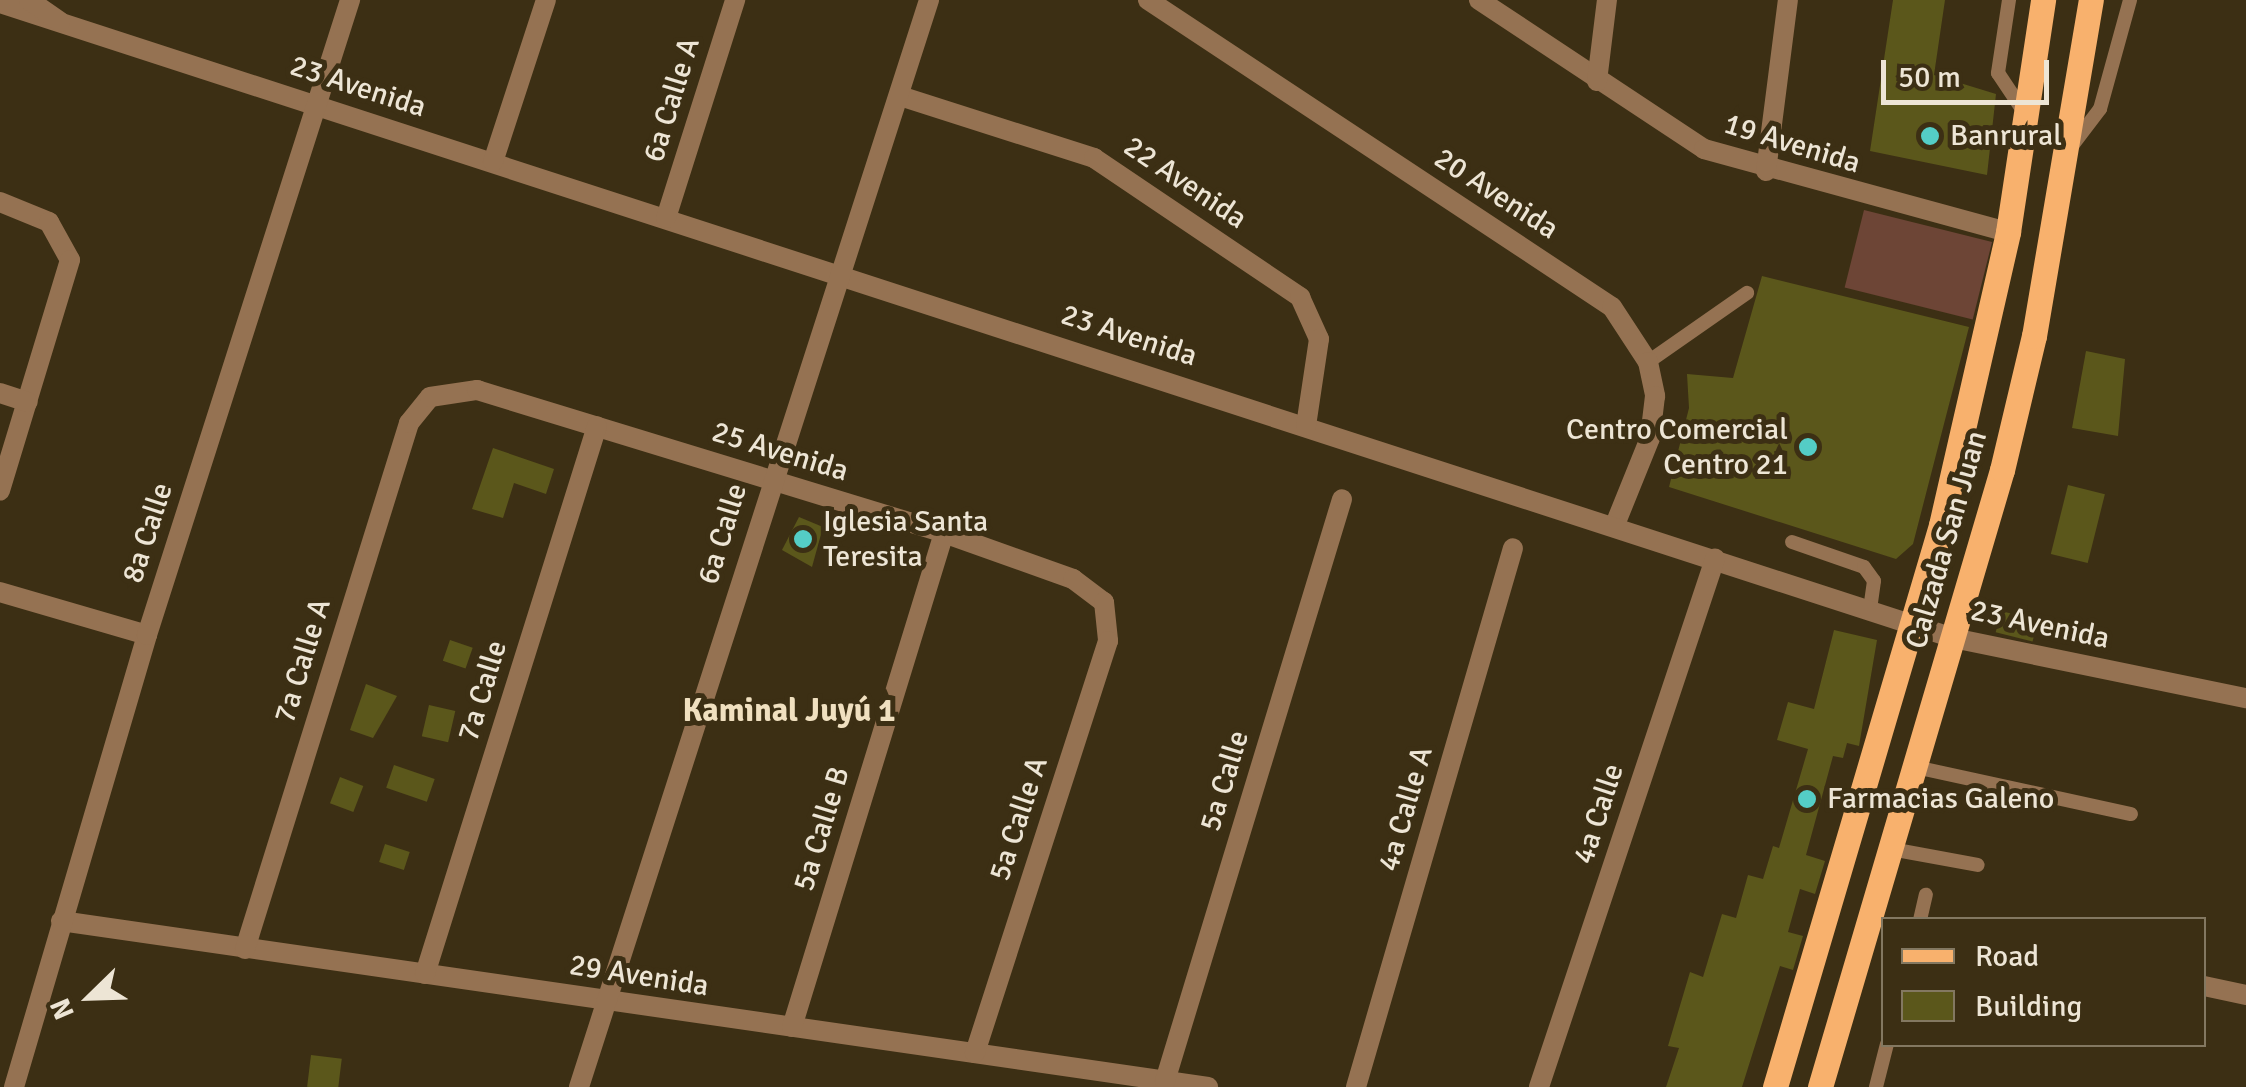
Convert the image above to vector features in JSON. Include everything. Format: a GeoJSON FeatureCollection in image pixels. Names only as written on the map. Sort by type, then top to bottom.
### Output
{"type":"FeatureCollection","features":[{"type":"Feature","properties":{"kind":"main road","name":"Calzada San Juan"},"geometry":{"type":"LineString","coordinates":[[1776,1087],[1915,623],[2008,232],[2043,0]]}},
{"type":"Feature","properties":{"kind":"main road","name":"Calzada San Juan"},"geometry":{"type":"LineString","coordinates":[[1820,1087],[1953,638],[2034,336],[2091,0]]}},
{"type":"Feature","properties":{"kind":"street"},"geometry":{"type":"LineString","coordinates":[[29,0],[60,22]]}},
{"type":"Feature","properties":{"kind":"street","name":"8a Calle"},"geometry":{"type":"LineString","coordinates":[[14,1087],[147,635],[350,0]]}},
{"type":"Feature","properties":{"kind":"street"},"geometry":{"type":"LineString","coordinates":[[492,162],[546,0]]}},
{"type":"Feature","properties":{"kind":"street","name":"6a Calle A"},"geometry":{"type":"LineString","coordinates":[[666,218],[734,0]]}},
{"type":"Feature","properties":{"kind":"street","name":"6a Calle"},"geometry":{"type":"LineString","coordinates":[[579,1087],[770,482],[929,0]]}},
{"type":"Feature","properties":{"kind":"street","name":"20 Avenida"},"geometry":{"type":"LineString","coordinates":[[1148,0],[1607,303],[1648,362]]}},
{"type":"Feature","properties":{"kind":"street","name":"19 Avenida"},"geometry":{"type":"LineString","coordinates":[[1479,0],[1704,150],[1766,172],[2008,232]]}},
{"type":"Feature","properties":{"kind":"street"},"geometry":{"type":"LineString","coordinates":[[1596,80],[1607,0]]}},
{"type":"Feature","properties":{"kind":"street"},"geometry":{"type":"LineString","coordinates":[[1766,172],[1788,0]]}},
{"type":"Feature","properties":{"kind":"street","name":"23 Avenida"},"geometry":{"type":"LineString","coordinates":[[0,2],[839,272],[1953,638],[2246,698]]}},
{"type":"Feature","properties":{"kind":"street","name":"22 Avenida"},"geometry":{"type":"LineString","coordinates":[[900,96],[1080,151],[1292,292],[1319,340],[1306,426]]}},
{"type":"Feature","properties":{"kind":"street"},"geometry":{"type":"LineString","coordinates":[[0,202],[49,222],[63,240],[69,270],[0,491]]}},
{"type":"Feature","properties":{"kind":"street"},"geometry":{"type":"LineString","coordinates":[[1614,527],[1650,438],[1648,362]]}},
{"type":"Feature","properties":{"kind":"street","name":"25 Avenida"},"geometry":{"type":"LineString","coordinates":[[430,397],[477,390],[597,426],[944,533],[1073,579],[1104,602]]}},
{"type":"Feature","properties":{"kind":"street"},"geometry":{"type":"LineString","coordinates":[[0,393],[28,402]]}},
{"type":"Feature","properties":{"kind":"street","name":"7a Calle A"},"geometry":{"type":"LineString","coordinates":[[246,949],[404,436],[430,397]]}},
{"type":"Feature","properties":{"kind":"street","name":"7a Calle"},"geometry":{"type":"LineString","coordinates":[[425,974],[597,426]]}},
{"type":"Feature","properties":{"kind":"street","name":"5a Calle"},"geometry":{"type":"LineString","coordinates":[[1166,1081],[1342,500]]}},
{"type":"Feature","properties":{"kind":"street","name":"5a Calle B"},"geometry":{"type":"LineString","coordinates":[[792,1028],[944,533]]}},
{"type":"Feature","properties":{"kind":"street","name":"4a Calle A"},"geometry":{"type":"LineString","coordinates":[[1356,1087],[1514,548]]}},
{"type":"Feature","properties":{"kind":"street","name":"4a Calle"},"geometry":{"type":"LineString","coordinates":[[1539,1087],[1715,559]]}},
{"type":"Feature","properties":{"kind":"street"},"geometry":{"type":"LineString","coordinates":[[0,592],[147,635]]}},
{"type":"Feature","properties":{"kind":"street","name":"5a Calle A"},"geometry":{"type":"LineString","coordinates":[[975,1054],[1108,640],[1104,602]]}},
{"type":"Feature","properties":{"kind":"street","name":"29 Avenida"},"geometry":{"type":"LineString","coordinates":[[61,921],[1208,1087]]}},
{"type":"Feature","properties":{"kind":"street"},"geometry":{"type":"LineString","coordinates":[[2206,986],[2246,995]]}},
{"type":"Feature","properties":{"kind":"lane"},"geometry":{"type":"LineString","coordinates":[[2009,0],[1998,73],[2026,116]]}},
{"type":"Feature","properties":{"kind":"lane"},"geometry":{"type":"LineString","coordinates":[[2065,156],[2100,109],[2130,0]]}},
{"type":"Feature","properties":{"kind":"lane"},"geometry":{"type":"LineString","coordinates":[[1648,362],[1747,292]]}},
{"type":"Feature","properties":{"kind":"lane"},"geometry":{"type":"LineString","coordinates":[[1792,542],[1864,567],[1874,581],[1870,608]]}},
{"type":"Feature","properties":{"kind":"lane"},"geometry":{"type":"LineString","coordinates":[[1915,767],[2131,814]]}},
{"type":"Feature","properties":{"kind":"lane"},"geometry":{"type":"LineString","coordinates":[[1892,849],[1978,865]]}},
{"type":"Feature","properties":{"kind":"lane"},"geometry":{"type":"LineString","coordinates":[[1921,917],[1926,895]]}},
{"type":"Feature","properties":{"kind":"lane"},"geometry":{"type":"LineString","coordinates":[[1876,1087],[1886,1047]]}},
{"type":"Feature","properties":{"kind":"shaded area"},"geometry":{"type":"Polygon","coordinates":[[[1864,210],[1992,242],[1973,320],[1845,288],[1864,210]]]}},
{"type":"Feature","properties":{"kind":"building"},"geometry":{"type":"Polygon","coordinates":[[[1893,0],[1945,0],[1934,75],[1996,94],[1987,175],[1870,151],[1893,0]]]}},
{"type":"Feature","properties":{"kind":"building","name":"Centro Comercial Centro 21"},"geometry":{"type":"Polygon","coordinates":[[[1762,276],[1969,327],[1913,544],[1896,559],[1669,487],[1689,408],[1687,374],[1733,378],[1762,276]]]}},
{"type":"Feature","properties":{"kind":"building"},"geometry":{"type":"Polygon","coordinates":[[[2086,351],[2125,359],[2118,436],[2072,428],[2086,351]]]}},
{"type":"Feature","properties":{"kind":"building"},"geometry":{"type":"Polygon","coordinates":[[[493,448],[554,469],[546,494],[514,483],[503,518],[472,509],[493,448]]]}},
{"type":"Feature","properties":{"kind":"building"},"geometry":{"type":"Polygon","coordinates":[[[2068,485],[2105,494],[2088,563],[2051,554],[2068,485]]]}},
{"type":"Feature","properties":{"kind":"building","name":"Iglesia Santa Teresita"},"geometry":{"type":"Polygon","coordinates":[[[799,517],[823,527],[812,567],[782,550],[799,517]]]}},
{"type":"Feature","properties":{"kind":"building"},"geometry":{"type":"Polygon","coordinates":[[[2001,611],[2038,620],[2033,642],[1996,632],[2001,611]]]}},
{"type":"Feature","properties":{"kind":"building"},"geometry":{"type":"Polygon","coordinates":[[[1834,630],[1877,640],[1859,746],[1847,743],[1843,758],[1833,756],[1806,855],[1825,861],[1815,894],[1800,889],[1788,932],[1803,936],[1793,970],[1780,966],[1742,1087],[1666,1087],[1679,1048],[1668,1046],[1690,972],[1703,977],[1722,914],[1736,918],[1748,875],[1763,879],[1773,846],[1779,848],[1808,749],[1777,740],[1788,702],[1814,709],[1834,630]]]}},
{"type":"Feature","properties":{"kind":"building"},"geometry":{"type":"Polygon","coordinates":[[[450,640],[473,648],[466,669],[443,661],[450,640]]]}},
{"type":"Feature","properties":{"kind":"building"},"geometry":{"type":"Polygon","coordinates":[[[366,684],[397,696],[373,738],[350,730],[366,684]]]}},
{"type":"Feature","properties":{"kind":"building"},"geometry":{"type":"Polygon","coordinates":[[[429,705],[455,711],[448,742],[422,736],[429,705]]]}},
{"type":"Feature","properties":{"kind":"building"},"geometry":{"type":"Polygon","coordinates":[[[394,765],[435,779],[427,802],[386,788],[394,765]]]}},
{"type":"Feature","properties":{"kind":"building"},"geometry":{"type":"Polygon","coordinates":[[[340,777],[363,786],[353,812],[330,803],[340,777]]]}},
{"type":"Feature","properties":{"kind":"building"},"geometry":{"type":"Polygon","coordinates":[[[385,844],[410,852],[404,870],[379,862],[385,844]]]}},
{"type":"Feature","properties":{"kind":"building"},"geometry":{"type":"Polygon","coordinates":[[[311,1055],[342,1059],[338,1087],[307,1087],[311,1055]]]}},
{"type":"Feature","properties":{"kind":"place","name":"Banrural"},"geometry":{"type":"Point","coordinates":[1930,136]}},
{"type":"Feature","properties":{"kind":"place","name":"Centro Comercial Centro 21"},"geometry":{"type":"Point","coordinates":[1808,447]}},
{"type":"Feature","properties":{"kind":"place","name":"Iglesia Santa Teresita"},"geometry":{"type":"Point","coordinates":[803,539]}},
{"type":"Feature","properties":{"kind":"place","name":"Farmacias Galeno"},"geometry":{"type":"Point","coordinates":[1807,799]}},
{"type":"Feature","properties":{"kind":"district","name":"Kaminal Juyú 1"},"geometry":{"type":"Point","coordinates":[789,711]}}]}
